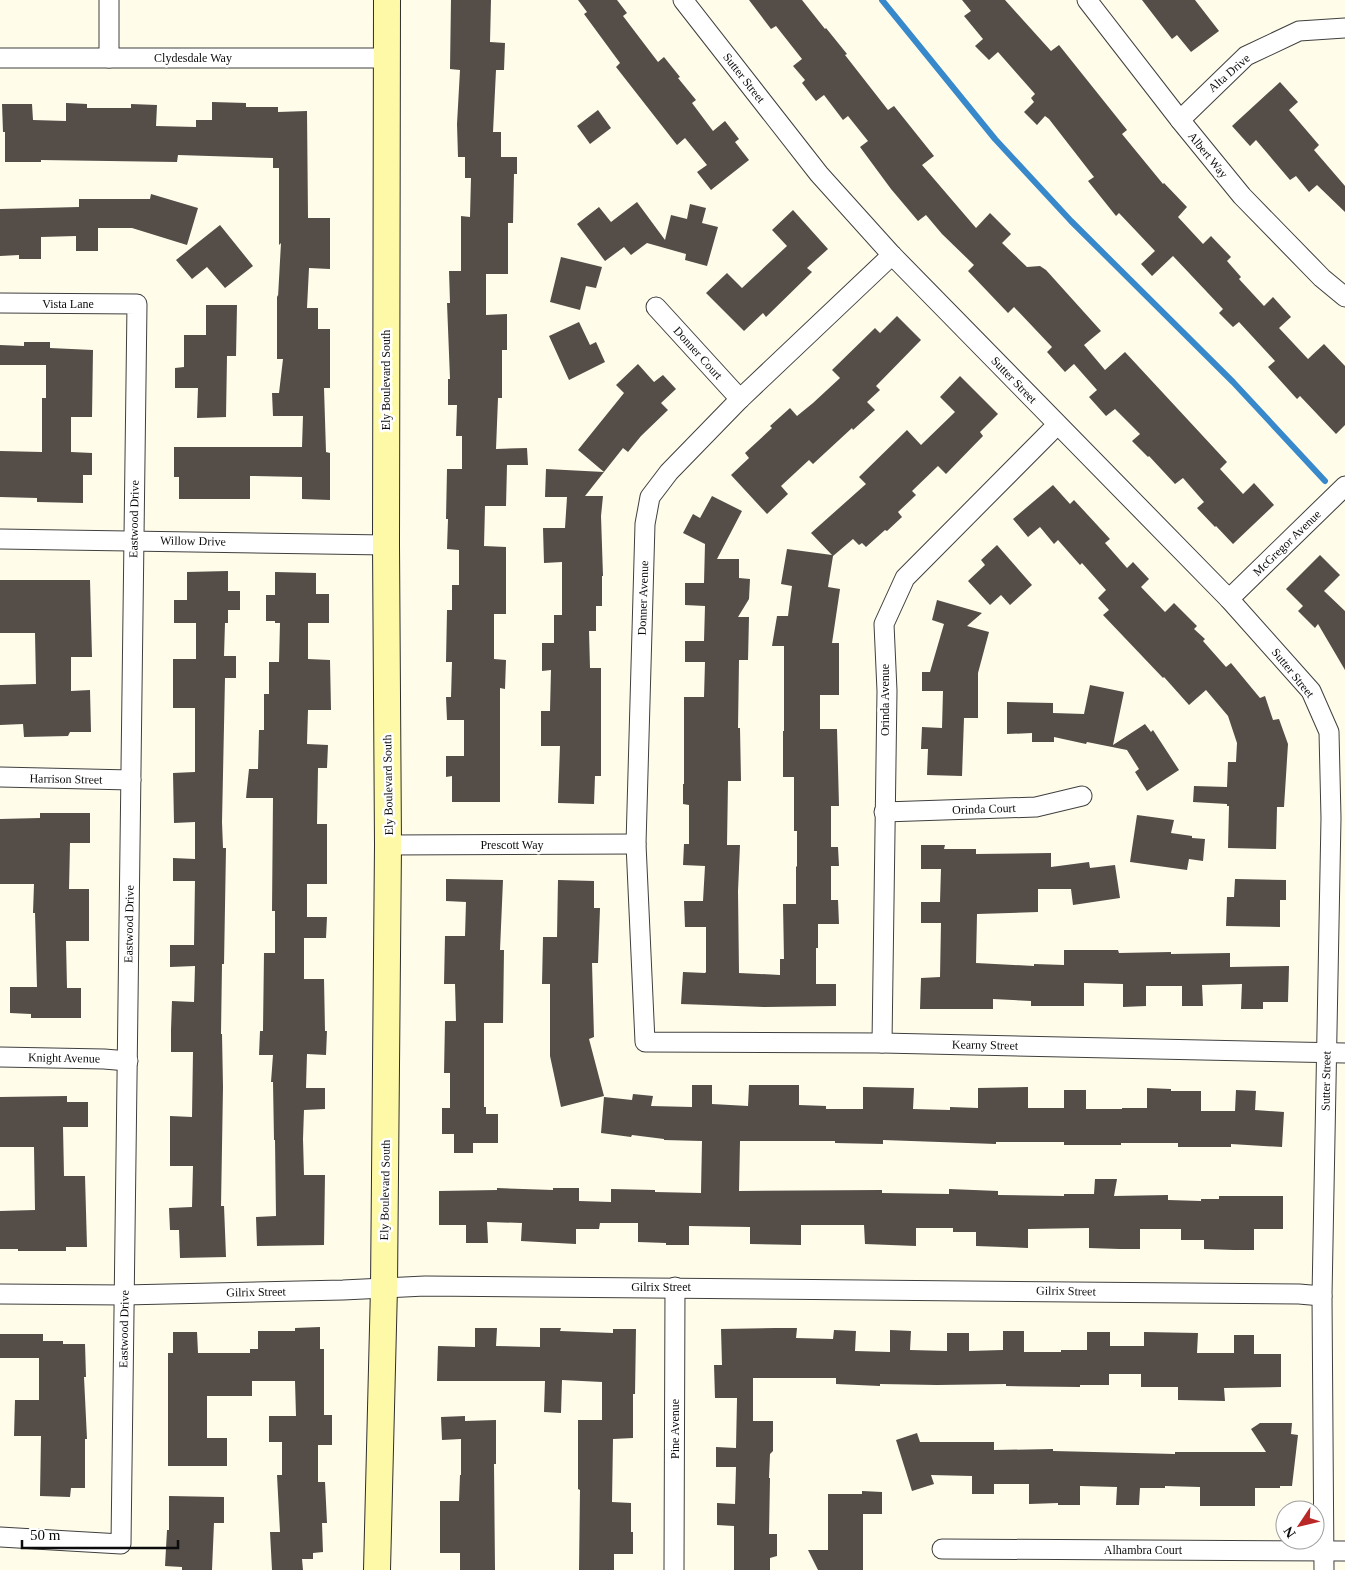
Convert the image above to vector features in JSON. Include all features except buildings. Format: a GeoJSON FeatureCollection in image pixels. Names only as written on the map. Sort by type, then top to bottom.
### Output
{"type":"FeatureCollection","features":[{"type":"Feature","properties":{"kind":"main road","name":"Ely Boulevard South"},"geometry":{"type":"LineString","coordinates":[[377,1570],[384,1287],[388,845],[386,545],[387,0]]}},
{"type":"Feature","properties":{"kind":"street"},"geometry":{"type":"LineString","coordinates":[[109,0],[109,58]]}},
{"type":"Feature","properties":{"kind":"street","name":"Sutter Street"},"geometry":{"type":"LineString","coordinates":[[683,0],[819,174],[892,255],[1229,599],[1311,691],[1330,732],[1338,818],[1326,1053],[1322,1296],[1324,1570]]}},
{"type":"Feature","properties":{"kind":"street","name":"Albert Way"},"geometry":{"type":"LineString","coordinates":[[1086,0],[1242,196],[1322,278],[1345,297]]}},
{"type":"Feature","properties":{"kind":"street","name":"Alta Drive"},"geometry":{"type":"LineString","coordinates":[[1180,120],[1246,56],[1299,31],[1345,28]]}},
{"type":"Feature","properties":{"kind":"street","name":"Clydesdale Way"},"geometry":{"type":"LineString","coordinates":[[0,58],[387,58]]}},
{"type":"Feature","properties":{"kind":"street","name":"Donner Avenue"},"geometry":{"type":"LineString","coordinates":[[644,1042],[636,844],[645,524],[650,497],[669,472],[740,399],[892,255]]}},
{"type":"Feature","properties":{"kind":"street","name":"Vista Lane"},"geometry":{"type":"LineString","coordinates":[[0,303],[137,304]]}},
{"type":"Feature","properties":{"kind":"street","name":"Eastwood Drive"},"geometry":{"type":"LineString","coordinates":[[0,1537],[121,1544],[137,304]]}},
{"type":"Feature","properties":{"kind":"street","name":"Donner Court"},"geometry":{"type":"LineString","coordinates":[[656,307],[740,399]]}},
{"type":"Feature","properties":{"kind":"street","name":"Orinda Avenue"},"geometry":{"type":"LineString","coordinates":[[882,1042],[887,691],[884,624],[905,578],[1057,424]]}},
{"type":"Feature","properties":{"kind":"street","name":"McGregor Avenue"},"geometry":{"type":"LineString","coordinates":[[1229,599],[1345,486]]}},
{"type":"Feature","properties":{"kind":"street","name":"Willow Drive"},"geometry":{"type":"LineString","coordinates":[[0,538],[386,545]]}},
{"type":"Feature","properties":{"kind":"street","name":"Harrison Street"},"geometry":{"type":"LineString","coordinates":[[0,777],[131,780]]}},
{"type":"Feature","properties":{"kind":"street","name":"Orinda Court"},"geometry":{"type":"LineString","coordinates":[[884,812],[1036,807],[1082,796]]}},
{"type":"Feature","properties":{"kind":"street","name":"Prescott Way"},"geometry":{"type":"LineString","coordinates":[[388,845],[636,844]]}},
{"type":"Feature","properties":{"kind":"street","name":"Kearny Street"},"geometry":{"type":"LineString","coordinates":[[644,1042],[882,1042],[1345,1053]]}},
{"type":"Feature","properties":{"kind":"street","name":"Knight Avenue"},"geometry":{"type":"LineString","coordinates":[[0,1057],[128,1061]]}},
{"type":"Feature","properties":{"kind":"street","name":"Gilrix Street"},"geometry":{"type":"LineString","coordinates":[[0,1294],[124,1295],[343,1290],[425,1286],[675,1287],[1322,1296]]}},
{"type":"Feature","properties":{"kind":"street","name":"Pine Avenue"},"geometry":{"type":"LineString","coordinates":[[674,1570],[675,1287]]}},
{"type":"Feature","properties":{"kind":"street","name":"Alhambra Court"},"geometry":{"type":"LineString","coordinates":[[942,1549],[1345,1551]]}},
{"type":"Feature","properties":{"kind":"waterway"},"geometry":{"type":"LineString","coordinates":[[882,0],[995,139],[1071,221],[1233,382],[1325,481]]}}]}
